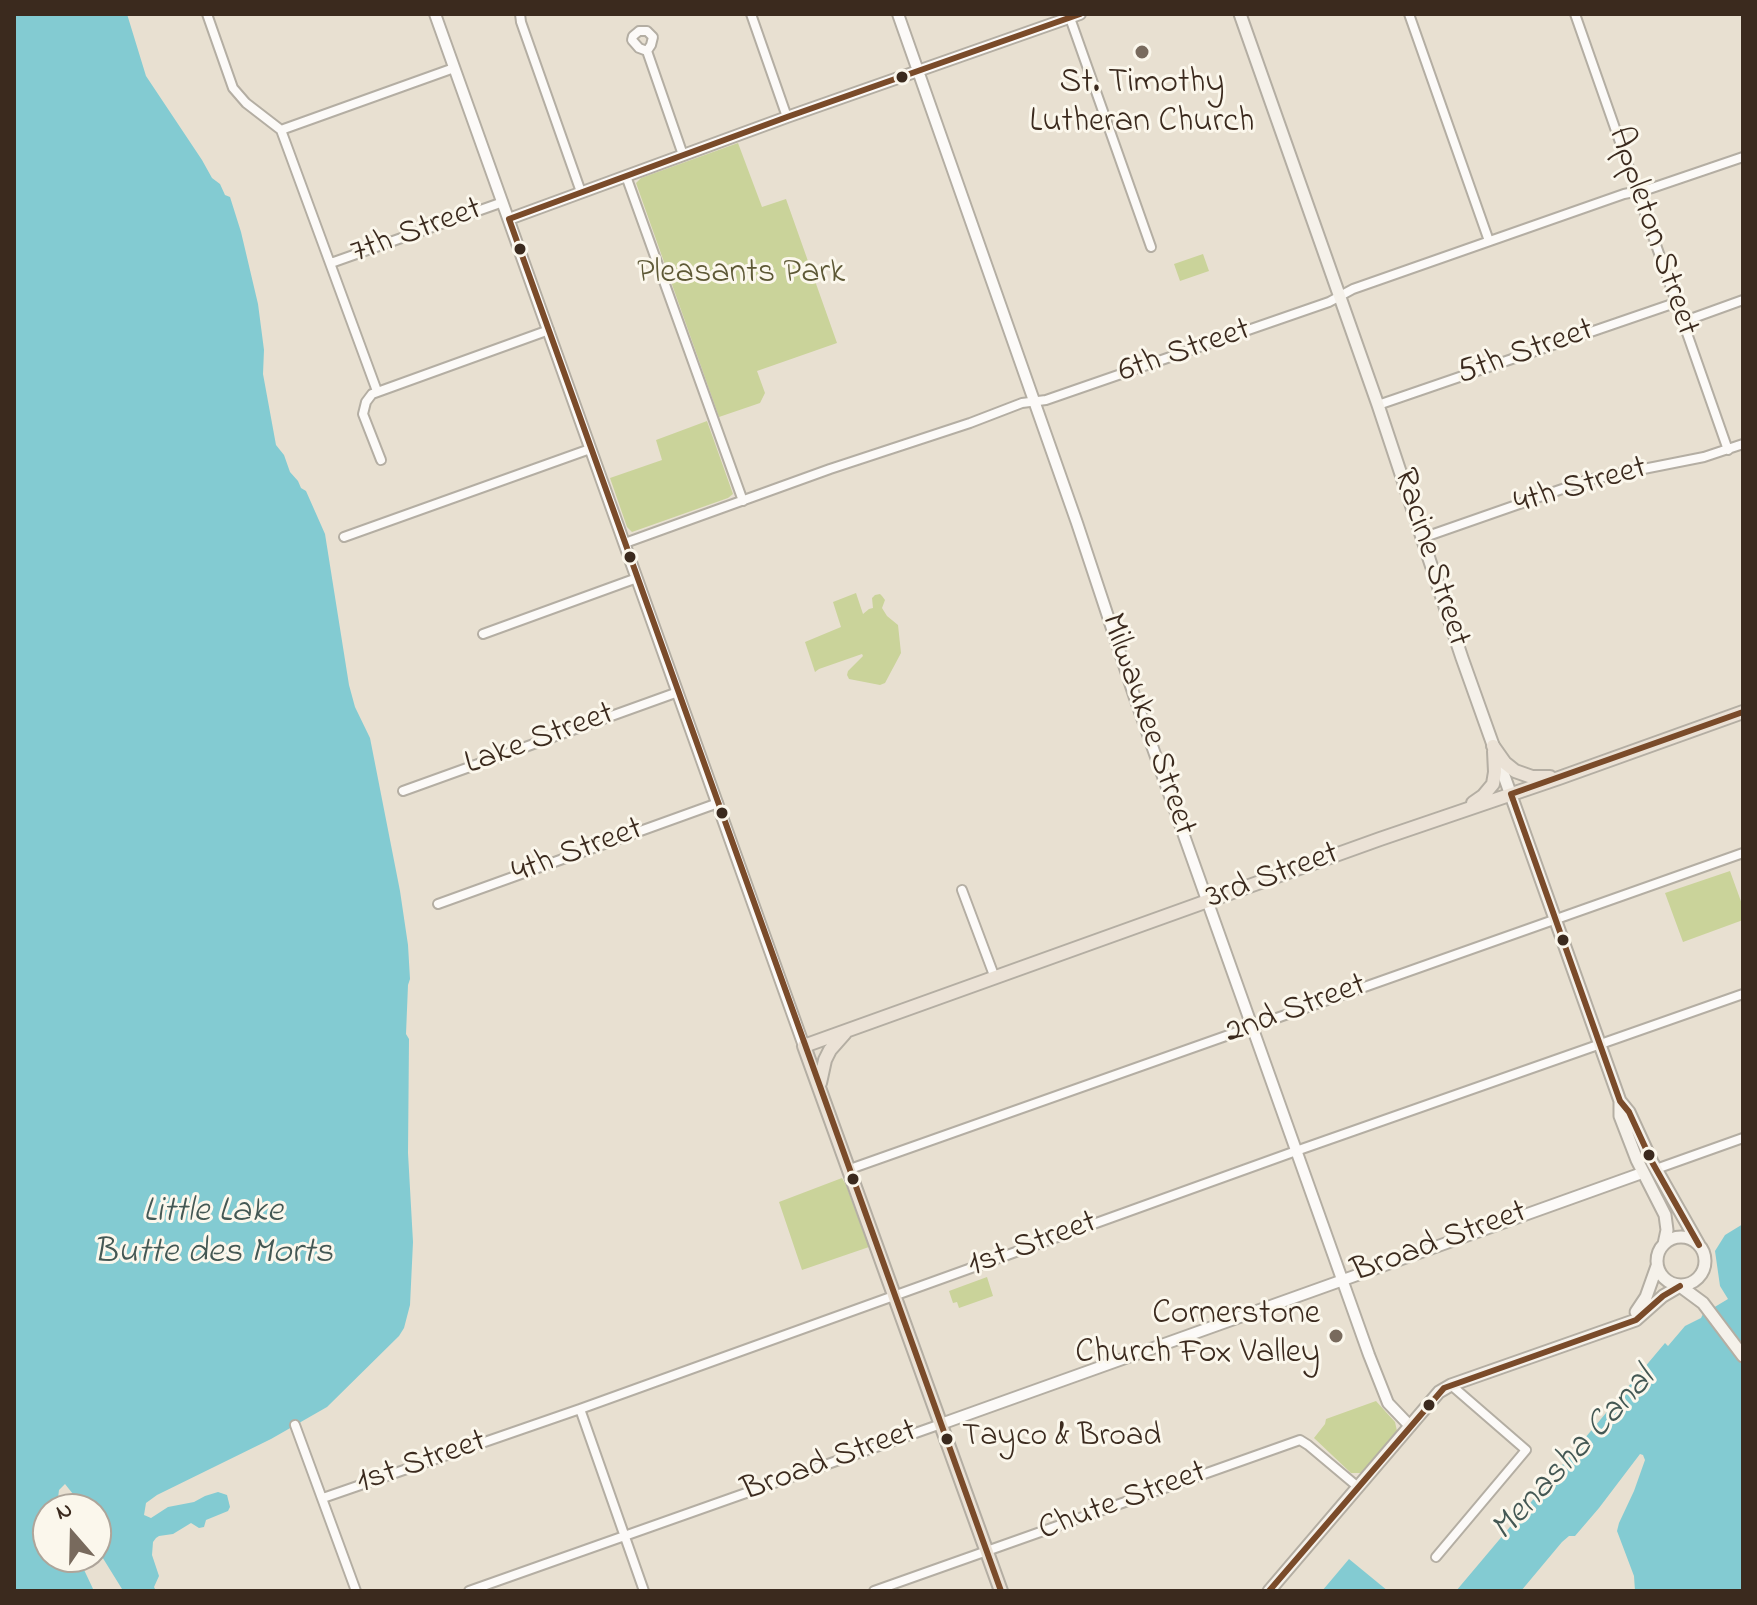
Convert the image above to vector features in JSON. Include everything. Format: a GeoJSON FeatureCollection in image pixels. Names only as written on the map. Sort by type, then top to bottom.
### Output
{"type":"FeatureCollection","features":[{"type":"Feature","properties":{"kind":"main road","name":"Racine Street"},"geometry":{"type":"LineString","coordinates":[[1240,14],[1599,1045],[1620,1101],[1629,1112],[1656,1169],[1699,1245]]}},
{"type":"Feature","properties":{"kind":"main road","name":"3rd Street"},"geometry":{"type":"LineString","coordinates":[[804,1046],[1743,712]]}},
{"type":"Feature","properties":{"kind":"main road"},"geometry":{"type":"LineString","coordinates":[[1493,746],[1505,763],[1521,774],[1539,777],[1570,774]]}},
{"type":"Feature","properties":{"kind":"main road"},"geometry":{"type":"LineString","coordinates":[[1456,812],[1483,796],[1493,784],[1496,765],[1493,746]]}},
{"type":"Feature","properties":{"kind":"main road"},"geometry":{"type":"LineString","coordinates":[[819,1086],[830,1050],[849,1029]]}},
{"type":"Feature","properties":{"kind":"main road"},"geometry":{"type":"LineString","coordinates":[[804,1046],[1001,1591]]}},
{"type":"Feature","properties":{"kind":"main road","name":"Racine Street"},"geometry":{"type":"LineString","coordinates":[[1620,1101],[1620,1116],[1642,1173],[1665,1215],[1667,1230],[1664,1244]]}},
{"type":"Feature","properties":{"kind":"main road"},"geometry":{"type":"LineString","coordinates":[[1628,1321],[1643,1304],[1657,1266],[1659,1251],[1670,1240],[1685,1238],[1699,1245],[1705,1260],[1701,1275],[1703,1303]]}},
{"type":"Feature","properties":{"kind":"main road"},"geometry":{"type":"LineString","coordinates":[[1657,1266],[1665,1280],[1680,1286],[1703,1303],[1743,1356]]}},
{"type":"Feature","properties":{"kind":"main road"},"geometry":{"type":"LineString","coordinates":[[1269,1591],[1439,1392],[1451,1385],[1636,1320],[1663,1296],[1694,1282],[1701,1275]]}},
{"type":"Feature","properties":{"kind":"street"},"geometry":{"type":"LineString","coordinates":[[207,14],[233,88],[246,103],[281,130],[377,391]]}},
{"type":"Feature","properties":{"kind":"street"},"geometry":{"type":"LineString","coordinates":[[435,14],[804,1046]]}},
{"type":"Feature","properties":{"kind":"street"},"geometry":{"type":"LineString","coordinates":[[520,14],[581,192]]}},
{"type":"Feature","properties":{"kind":"street"},"geometry":{"type":"LineString","coordinates":[[751,14],[787,117]]}},
{"type":"Feature","properties":{"kind":"street","name":"Milwaukee Street"},"geometry":{"type":"LineString","coordinates":[[898,14],[1077,523],[1138,707],[1385,1398],[1410,1426]]}},
{"type":"Feature","properties":{"kind":"street"},"geometry":{"type":"LineString","coordinates":[[1409,14],[1489,241]]}},
{"type":"Feature","properties":{"kind":"street","name":"Appleton Street"},"geometry":{"type":"LineString","coordinates":[[1575,14],[1728,450]]}},
{"type":"Feature","properties":{"kind":"street"},"geometry":{"type":"LineString","coordinates":[[1075,16],[1151,247]]}},
{"type":"Feature","properties":{"kind":"street","name":"7th Street"},"geometry":{"type":"LineString","coordinates":[[509,219],[1075,16]]}},
{"type":"Feature","properties":{"kind":"street"},"geometry":{"type":"LineString","coordinates":[[647,51],[683,155]]}},
{"type":"Feature","properties":{"kind":"street"},"geometry":{"type":"LineString","coordinates":[[281,130],[454,68]]}},
{"type":"Feature","properties":{"kind":"street","name":"6th Street"},"geometry":{"type":"LineString","coordinates":[[625,543],[1022,403],[1046,400],[1099,383],[1329,302],[1353,289],[1624,194],[1649,189],[1743,157]]}},
{"type":"Feature","properties":{"kind":"street"},"geometry":{"type":"LineString","coordinates":[[626,176],[743,501]]}},
{"type":"Feature","properties":{"kind":"street","name":"7th Street"},"geometry":{"type":"LineString","coordinates":[[331,263],[503,202]]}},
{"type":"Feature","properties":{"kind":"street"},"geometry":{"type":"LineString","coordinates":[[1682,322],[1743,300]]}},
{"type":"Feature","properties":{"kind":"street","name":"5th Street"},"geometry":{"type":"LineString","coordinates":[[1378,405],[1675,303]]}},
{"type":"Feature","properties":{"kind":"street"},"geometry":{"type":"LineString","coordinates":[[381,460],[363,414],[372,394],[549,330]]}},
{"type":"Feature","properties":{"kind":"street","name":"4th Street"},"geometry":{"type":"LineString","coordinates":[[1422,538],[1588,480],[1704,457],[1743,444]]}},
{"type":"Feature","properties":{"kind":"street"},"geometry":{"type":"LineString","coordinates":[[344,537],[590,449]]}},
{"type":"Feature","properties":{"kind":"street"},"geometry":{"type":"LineString","coordinates":[[483,634],[637,578]]}},
{"type":"Feature","properties":{"kind":"street","name":"Lake Street"},"geometry":{"type":"LineString","coordinates":[[403,791],[678,692]]}},
{"type":"Feature","properties":{"kind":"street","name":"4th Street"},"geometry":{"type":"LineString","coordinates":[[438,904],[718,803]]}},
{"type":"Feature","properties":{"kind":"street","name":"2nd Street"},"geometry":{"type":"LineString","coordinates":[[850,1169],[1743,853]]}},
{"type":"Feature","properties":{"kind":"street"},"geometry":{"type":"LineString","coordinates":[[962,890],[995,978]]}},
{"type":"Feature","properties":{"kind":"street","name":"1st Street"},"geometry":{"type":"LineString","coordinates":[[323,1498],[1743,994]]}},
{"type":"Feature","properties":{"kind":"street"},"geometry":{"type":"LineString","coordinates":[[1656,1169],[1743,1138]]}},
{"type":"Feature","properties":{"kind":"street","name":"Broad Street"},"geometry":{"type":"LineString","coordinates":[[469,1591],[1642,1173]]}},
{"type":"Feature","properties":{"kind":"street"},"geometry":{"type":"LineString","coordinates":[[1436,1557],[1526,1450],[1451,1385]]}},
{"type":"Feature","properties":{"kind":"street"},"geometry":{"type":"LineString","coordinates":[[580,1409],[644,1591]]}},
{"type":"Feature","properties":{"kind":"street"},"geometry":{"type":"LineString","coordinates":[[295,1425],[356,1591]]}},
{"type":"Feature","properties":{"kind":"street","name":"Chute Street"},"geometry":{"type":"LineString","coordinates":[[874,1591],[1300,1440],[1358,1487]]}},
{"type":"Feature","properties":{"kind":"green space","name":"Pleasants Park"},"geometry":{"type":"Polygon","coordinates":[[[738,143],[762,207],[786,199],[837,343],[757,371],[765,393],[760,403],[719,417],[636,183],[641,178],[738,143]]]}},
{"type":"Feature","properties":{"kind":"green space"},"geometry":{"type":"Polygon","coordinates":[[[1203,254],[1209,271],[1180,281],[1174,264],[1203,254]]]}},
{"type":"Feature","properties":{"kind":"green space"},"geometry":{"type":"Polygon","coordinates":[[[707,421],[733,494],[632,532],[627,527],[610,478],[662,460],[656,440],[707,421]]]}},
{"type":"Feature","properties":{"kind":"green space"},"geometry":{"type":"Polygon","coordinates":[[[856,593],[863,614],[873,608],[872,598],[880,594],[885,600],[882,608],[898,625],[901,653],[885,683],[880,685],[849,679],[848,671],[862,654],[815,672],[805,642],[841,627],[833,602],[856,593]]]}},
{"type":"Feature","properties":{"kind":"green space"},"geometry":{"type":"Polygon","coordinates":[[[1730,871],[1743,907],[1743,920],[1683,942],[1665,893],[1730,871]]]}},
{"type":"Feature","properties":{"kind":"green space"},"geometry":{"type":"Polygon","coordinates":[[[842,1178],[869,1247],[802,1270],[779,1202],[842,1178]]]}},
{"type":"Feature","properties":{"kind":"green space"},"geometry":{"type":"Polygon","coordinates":[[[987,1277],[993,1296],[959,1308],[957,1302],[953,1303],[949,1291],[987,1277]]]}},
{"type":"Feature","properties":{"kind":"green space"},"geometry":{"type":"Polygon","coordinates":[[[1376,1401],[1395,1422],[1397,1431],[1362,1473],[1351,1473],[1314,1438],[1326,1419],[1376,1401]]]}},
{"type":"Feature","properties":{"kind":"water","name":"Little Lake Butte des Morts"},"geometry":{"type":"Polygon","coordinates":[[[14,14],[127,14],[146,76],[212,178],[230,197],[258,304],[264,350],[263,374],[276,445],[284,455],[290,472],[306,491],[325,534],[349,685],[355,707],[370,738],[408,945],[408,1153],[413,1242],[410,1305],[399,1336],[327,1407],[146,1503],[144,1515],[151,1518],[168,1507],[194,1502],[218,1492],[227,1495],[230,1507],[228,1511],[206,1520],[204,1527],[199,1528],[191,1523],[173,1534],[156,1538],[152,1555],[159,1576],[154,1587],[156,1591],[122,1589],[112,1573],[112,1493],[72,1493],[65,1484],[59,1493],[32,1493],[32,1573],[86,1573],[94,1591],[14,1591],[14,14]]]}},
{"type":"Feature","properties":{"kind":"water","name":"Menasha Canal"},"geometry":{"type":"Polygon","coordinates":[[[1743,1224],[1743,1591],[1635,1591],[1634,1576],[1617,1531],[1645,1460],[1640,1454],[1575,1536],[1569,1536],[1562,1542],[1521,1591],[1456,1591],[1665,1343],[1668,1346],[1685,1326],[1728,1299],[1720,1286],[1715,1251],[1725,1235],[1743,1224]]]}},
{"type":"Feature","properties":{"kind":"water"},"geometry":{"type":"Polygon","coordinates":[[[1349,1559],[1388,1591],[1322,1591],[1349,1559]]]}},
{"type":"Feature","properties":{"kind":"transit line"},"geometry":{"type":"LineString","coordinates":[[509,219],[1080,14]]}},
{"type":"Feature","properties":{"kind":"transit line"},"geometry":{"type":"LineString","coordinates":[[509,219],[1001,1591]]}},
{"type":"Feature","properties":{"kind":"transit line"},"geometry":{"type":"LineString","coordinates":[[1511,794],[1743,712]]}},
{"type":"Feature","properties":{"kind":"transit line"},"geometry":{"type":"LineString","coordinates":[[1511,794],[1620,1101],[1629,1112],[1652,1162],[1699,1245]]}},
{"type":"Feature","properties":{"kind":"transit line"},"geometry":{"type":"LineString","coordinates":[[1269,1591],[1444,1388],[1636,1320],[1663,1296],[1680,1286]]}},
{"type":"Feature","properties":{"kind":"place","name":"St. Timothy Lutheran Church"},"geometry":{"type":"Point","coordinates":[1142,52]}},
{"type":"Feature","properties":{"kind":"place","name":"Cornerstone Church Fox Valley"},"geometry":{"type":"Point","coordinates":[1336,1336]}},
{"type":"Feature","properties":{"kind":"place","name":"Tayco & Broad"},"geometry":{"type":"Point","coordinates":[947,1439]}}]}
